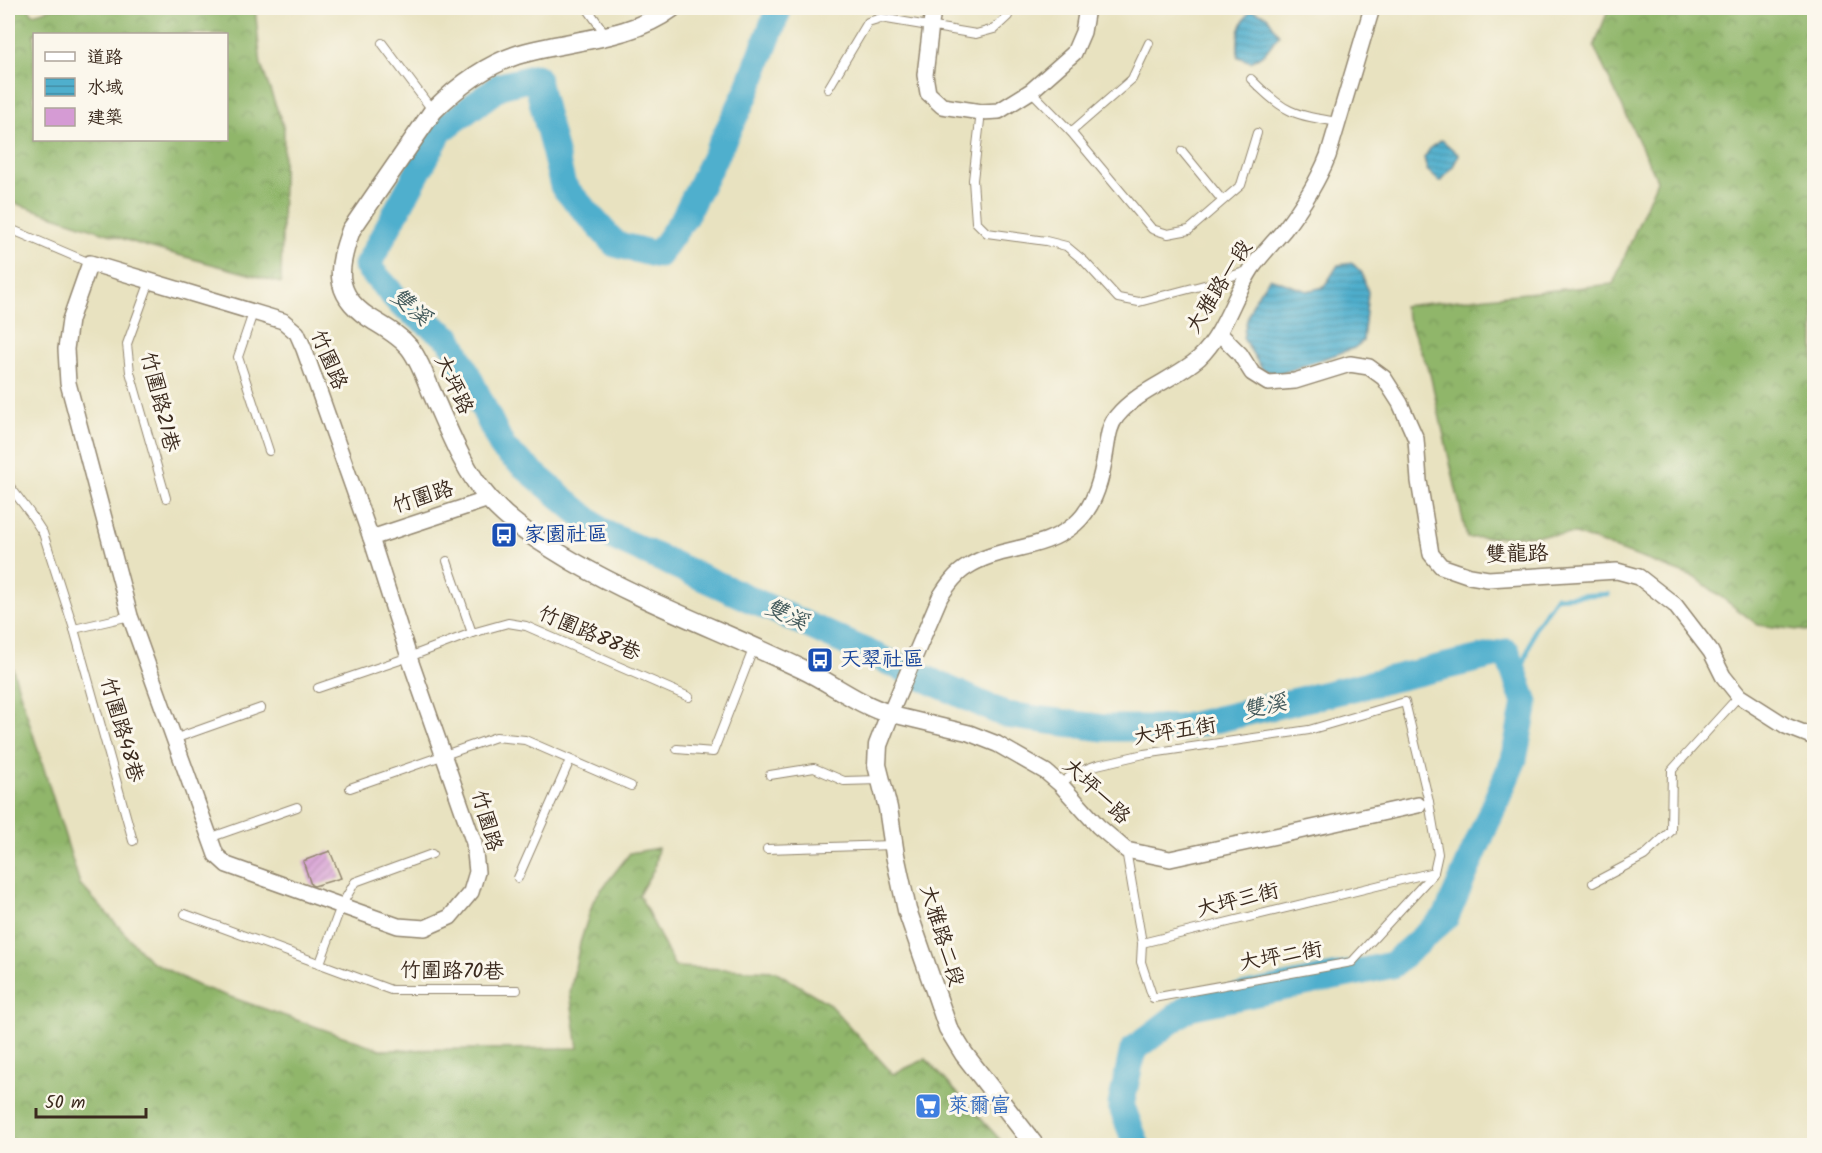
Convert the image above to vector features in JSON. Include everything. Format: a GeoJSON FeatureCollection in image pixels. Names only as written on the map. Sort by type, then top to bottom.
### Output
{"type":"FeatureCollection","features":[{"type":"Feature","properties":{"kind":"street"},"geometry":{"type":"LineString","coordinates":[[933,8],[925,75],[928,93],[942,106],[981,112],[999,111],[1031,91],[1074,53],[1083,32],[1087,8]]}},
{"type":"Feature","properties":{"kind":"street","name":"大雅路一段"},"geometry":{"type":"LineString","coordinates":[[894,706],[940,597],[951,581],[965,568],[982,559],[1047,542],[1063,534],[1078,522],[1090,506],[1098,487],[1109,431],[1117,416],[1199,357],[1219,333],[1251,270],[1286,227],[1322,172],[1372,8]]}},
{"type":"Feature","properties":{"kind":"street","name":"大坪路"},"geometry":{"type":"LineString","coordinates":[[668,9],[651,21],[606,35],[518,55],[496,63],[460,86],[432,111],[351,230],[344,249],[339,276],[344,293],[351,303],[409,347],[469,472],[489,499],[518,526],[585,568],[632,593],[805,670],[873,709],[894,706]]}},
{"type":"Feature","properties":{"kind":"street","name":"竹園路"},"geometry":{"type":"LineString","coordinates":[[90,263],[150,281],[282,321],[297,333],[371,538],[409,657],[474,843],[477,872],[471,892],[450,917],[425,928],[398,926],[227,865],[216,855],[129,616],[68,383],[66,349],[70,320],[90,263]]}},
{"type":"Feature","properties":{"kind":"street","name":"雙龍路"},"geometry":{"type":"LineString","coordinates":[[1219,333],[1240,354],[1252,373],[1268,383],[1295,381],[1350,364],[1369,367],[1384,378],[1400,404],[1416,439],[1427,536],[1431,554],[1441,567],[1488,579],[1617,571],[1639,577],[1675,605],[1711,652],[1723,676],[1739,696],[1786,726],[1815,737]]}},
{"type":"Feature","properties":{"kind":"street","name":"竹圍路"},"geometry":{"type":"LineString","coordinates":[[371,538],[489,499]]}},
{"type":"Feature","properties":{"kind":"street","name":"大雅路二段"},"geometry":{"type":"LineString","coordinates":[[894,706],[878,744],[877,765],[888,808],[893,845],[907,910],[948,1028],[964,1054],[1035,1146]]}},
{"type":"Feature","properties":{"kind":"street","name":"大坪一路"},"geometry":{"type":"LineString","coordinates":[[894,706],[969,733],[1046,771],[1098,826],[1126,850],[1170,859],[1424,804]]}},
{"type":"Feature","properties":{"kind":"lane"},"geometry":{"type":"LineString","coordinates":[[587,8],[606,35]]}},
{"type":"Feature","properties":{"kind":"lane"},"geometry":{"type":"LineString","coordinates":[[828,88],[868,22],[881,18],[976,34],[994,29],[1008,16],[1009,8]]}},
{"type":"Feature","properties":{"kind":"lane"},"geometry":{"type":"LineString","coordinates":[[382,43],[432,111]]}},
{"type":"Feature","properties":{"kind":"lane"},"geometry":{"type":"LineString","coordinates":[[1071,132],[1132,79],[1149,43]]}},
{"type":"Feature","properties":{"kind":"lane"},"geometry":{"type":"LineString","coordinates":[[1251,79],[1288,112],[1339,122]]}},
{"type":"Feature","properties":{"kind":"lane"},"geometry":{"type":"LineString","coordinates":[[1031,91],[1071,132],[1152,230],[1168,234],[1189,230],[1241,185],[1257,133]]}},
{"type":"Feature","properties":{"kind":"lane"},"geometry":{"type":"LineString","coordinates":[[981,112],[973,180],[976,222],[987,233],[1066,246],[1084,261],[1118,298],[1139,302],[1251,270]]}},
{"type":"Feature","properties":{"kind":"lane"},"geometry":{"type":"LineString","coordinates":[[1182,151],[1222,200]]}},
{"type":"Feature","properties":{"kind":"lane"},"geometry":{"type":"LineString","coordinates":[[8,228],[90,263]]}},
{"type":"Feature","properties":{"kind":"lane","name":"竹圍路21巷"},"geometry":{"type":"LineString","coordinates":[[150,281],[127,344],[130,372],[166,498]]}},
{"type":"Feature","properties":{"kind":"lane"},"geometry":{"type":"LineString","coordinates":[[253,313],[238,357],[269,450]]}},
{"type":"Feature","properties":{"kind":"lane","name":"竹圍路48巷"},"geometry":{"type":"LineString","coordinates":[[8,484],[43,533],[74,629],[133,841]]}},
{"type":"Feature","properties":{"kind":"lane"},"geometry":{"type":"LineString","coordinates":[[447,561],[472,633]]}},
{"type":"Feature","properties":{"kind":"lane"},"geometry":{"type":"LineString","coordinates":[[74,629],[129,616]]}},
{"type":"Feature","properties":{"kind":"lane","name":"竹圍路88巷"},"geometry":{"type":"LineString","coordinates":[[318,688],[472,633],[508,623],[526,626],[690,697]]}},
{"type":"Feature","properties":{"kind":"lane"},"geometry":{"type":"LineString","coordinates":[[677,749],[713,752],[754,646]]}},
{"type":"Feature","properties":{"kind":"lane"},"geometry":{"type":"LineString","coordinates":[[1593,884],[1644,856],[1671,831],[1672,770],[1739,696]]}},
{"type":"Feature","properties":{"kind":"lane","name":"大坪五街"},"geometry":{"type":"LineString","coordinates":[[1060,784],[1075,773],[1097,765],[1144,754],[1309,730],[1405,702],[1424,804]]}},
{"type":"Feature","properties":{"kind":"lane"},"geometry":{"type":"LineString","coordinates":[[174,739],[261,708]]}},
{"type":"Feature","properties":{"kind":"lane"},"geometry":{"type":"LineString","coordinates":[[350,788],[496,737],[525,740],[630,786]]}},
{"type":"Feature","properties":{"kind":"lane"},"geometry":{"type":"LineString","coordinates":[[518,878],[570,759]]}},
{"type":"Feature","properties":{"kind":"lane"},"geometry":{"type":"LineString","coordinates":[[770,775],[814,768],[844,781],[881,780]]}},
{"type":"Feature","properties":{"kind":"lane"},"geometry":{"type":"LineString","coordinates":[[1424,804],[1438,854],[1434,872]]}},
{"type":"Feature","properties":{"kind":"lane"},"geometry":{"type":"LineString","coordinates":[[209,838],[297,807]]}},
{"type":"Feature","properties":{"kind":"lane"},"geometry":{"type":"LineString","coordinates":[[767,849],[893,845]]}},
{"type":"Feature","properties":{"kind":"lane"},"geometry":{"type":"LineString","coordinates":[[1126,850],[1142,943]]}},
{"type":"Feature","properties":{"kind":"lane"},"geometry":{"type":"LineString","coordinates":[[320,963],[341,906],[355,882],[432,854]]}},
{"type":"Feature","properties":{"kind":"lane","name":"大坪三街"},"geometry":{"type":"LineString","coordinates":[[1142,943],[1434,872]]}},
{"type":"Feature","properties":{"kind":"lane","name":"大坪二街"},"geometry":{"type":"LineString","coordinates":[[1142,943],[1141,962],[1153,998],[1352,962],[1434,872]]}},
{"type":"Feature","properties":{"kind":"lane","name":"竹圍路70巷"},"geometry":{"type":"LineString","coordinates":[[185,914],[391,990],[517,990]]}},
{"type":"Feature","properties":{"kind":"green space"},"geometry":{"type":"Polygon","coordinates":[[[8,8],[28,8],[33,14],[54,8],[255,8],[261,65],[284,128],[281,283],[145,246],[8,201],[8,8]]]}},
{"type":"Feature","properties":{"kind":"green space"},"geometry":{"type":"Polygon","coordinates":[[[1609,8],[1814,8],[1814,632],[1758,625],[1696,578],[1576,534],[1467,538],[1430,374],[1403,306],[1613,284],[1657,180],[1594,47],[1609,8]]]}},
{"type":"Feature","properties":{"kind":"green space"},"geometry":{"type":"Polygon","coordinates":[[[8,654],[80,884],[149,960],[196,985],[383,1050],[578,1048],[570,993],[580,943],[594,899],[630,853],[658,848],[654,869],[639,894],[675,967],[775,971],[828,1003],[893,1074],[926,1059],[1005,1145],[25,1146],[8,1137],[8,654]]]}},
{"type":"Feature","properties":{"kind":"water"},"geometry":{"type":"Polygon","coordinates":[[[1251,10],[1267,16],[1279,35],[1265,53],[1251,62],[1238,57],[1238,38],[1241,27],[1251,10]]]}},
{"type":"Feature","properties":{"kind":"water"},"geometry":{"type":"Polygon","coordinates":[[[1442,140],[1459,155],[1440,182],[1427,170],[1424,158],[1431,147],[1442,140]]]}},
{"type":"Feature","properties":{"kind":"water"},"geometry":{"type":"Polygon","coordinates":[[[1352,263],[1362,273],[1368,292],[1363,341],[1354,348],[1277,375],[1262,369],[1243,338],[1252,306],[1270,278],[1307,291],[1324,287],[1338,265],[1352,263]]]}},
{"type":"Feature","properties":{"kind":"building"},"geometry":{"type":"Polygon","coordinates":[[[330,851],[341,878],[311,885],[303,861],[330,851]]]}},
{"type":"Feature","properties":{"kind":"waterway","name":"雙溪"},"geometry":{"type":"LineString","coordinates":[[779,8],[746,94],[684,218],[658,255],[615,244],[563,186],[536,77],[500,86],[440,131],[367,266],[401,304],[450,339],[503,448],[602,532],[1006,715],[1104,728],[1180,728],[1507,652],[1525,703],[1514,759],[1446,917],[1392,965],[1189,1007],[1133,1050],[1121,1105],[1137,1146]]}},
{"type":"Feature","properties":{"kind":"waterway"},"geometry":{"type":"LineString","coordinates":[[1518,684],[1535,627],[1556,597],[1608,594]]}},
{"type":"Feature","properties":{"kind":"place","name":"家園社區"},"geometry":{"type":"Point","coordinates":[504,535]}},
{"type":"Feature","properties":{"kind":"place","name":"天翠社區"},"geometry":{"type":"Point","coordinates":[820,660]}},
{"type":"Feature","properties":{"kind":"place","name":"萊爾富"},"geometry":{"type":"Point","coordinates":[928,1106]}}]}
